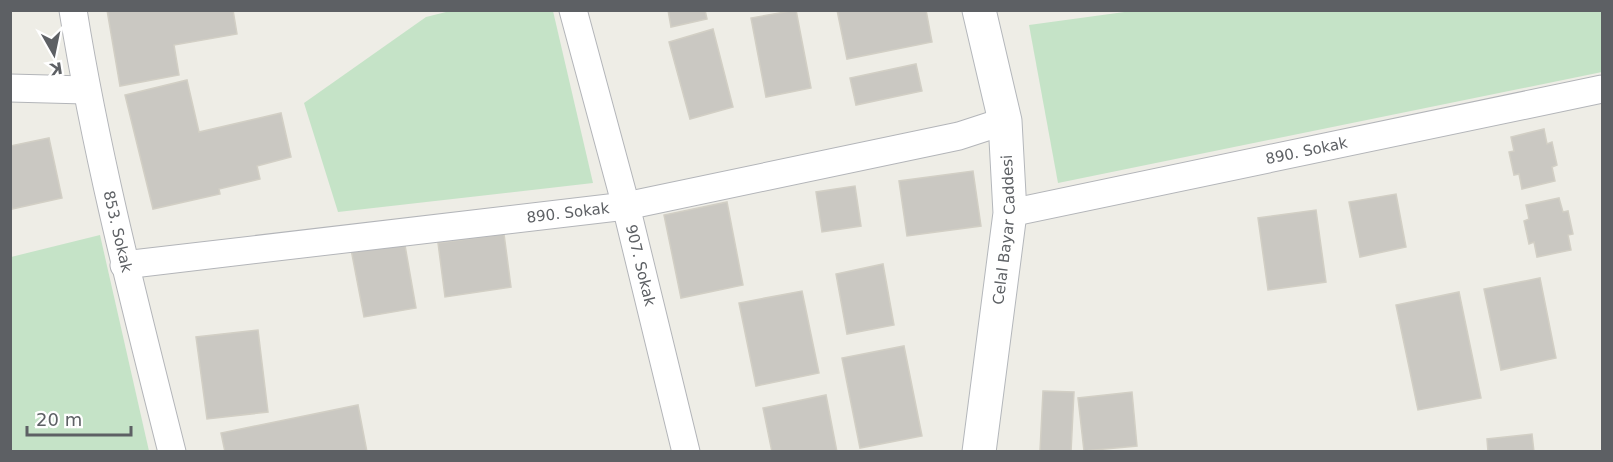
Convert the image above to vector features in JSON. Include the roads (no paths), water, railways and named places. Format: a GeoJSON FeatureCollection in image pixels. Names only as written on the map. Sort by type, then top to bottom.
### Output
{"type":"FeatureCollection","features":[{"type":"Feature","properties":{"kind":"street","name":"853. Sokak"},"geometry":{"type":"LineString","coordinates":[[73,10],[86,90],[124,265],[172,452]]}},
{"type":"Feature","properties":{"kind":"street","name":"907. Sokak"},"geometry":{"type":"LineString","coordinates":[[573,10],[626,206],[686,452]]}},
{"type":"Feature","properties":{"kind":"street","name":"Celal Bayar Caddesi"},"geometry":{"type":"LineString","coordinates":[[979,10],[1005,121],[1010,213],[979,452]]}},
{"type":"Feature","properties":{"kind":"street"},"geometry":{"type":"LineString","coordinates":[[10,88],[86,90]]}},
{"type":"Feature","properties":{"kind":"street","name":"890. Sokak"},"geometry":{"type":"LineString","coordinates":[[1010,213],[1602,89]]}},
{"type":"Feature","properties":{"kind":"street","name":"890. Sokak"},"geometry":{"type":"LineString","coordinates":[[124,265],[626,206],[959,136],[1005,121]]}}]}
